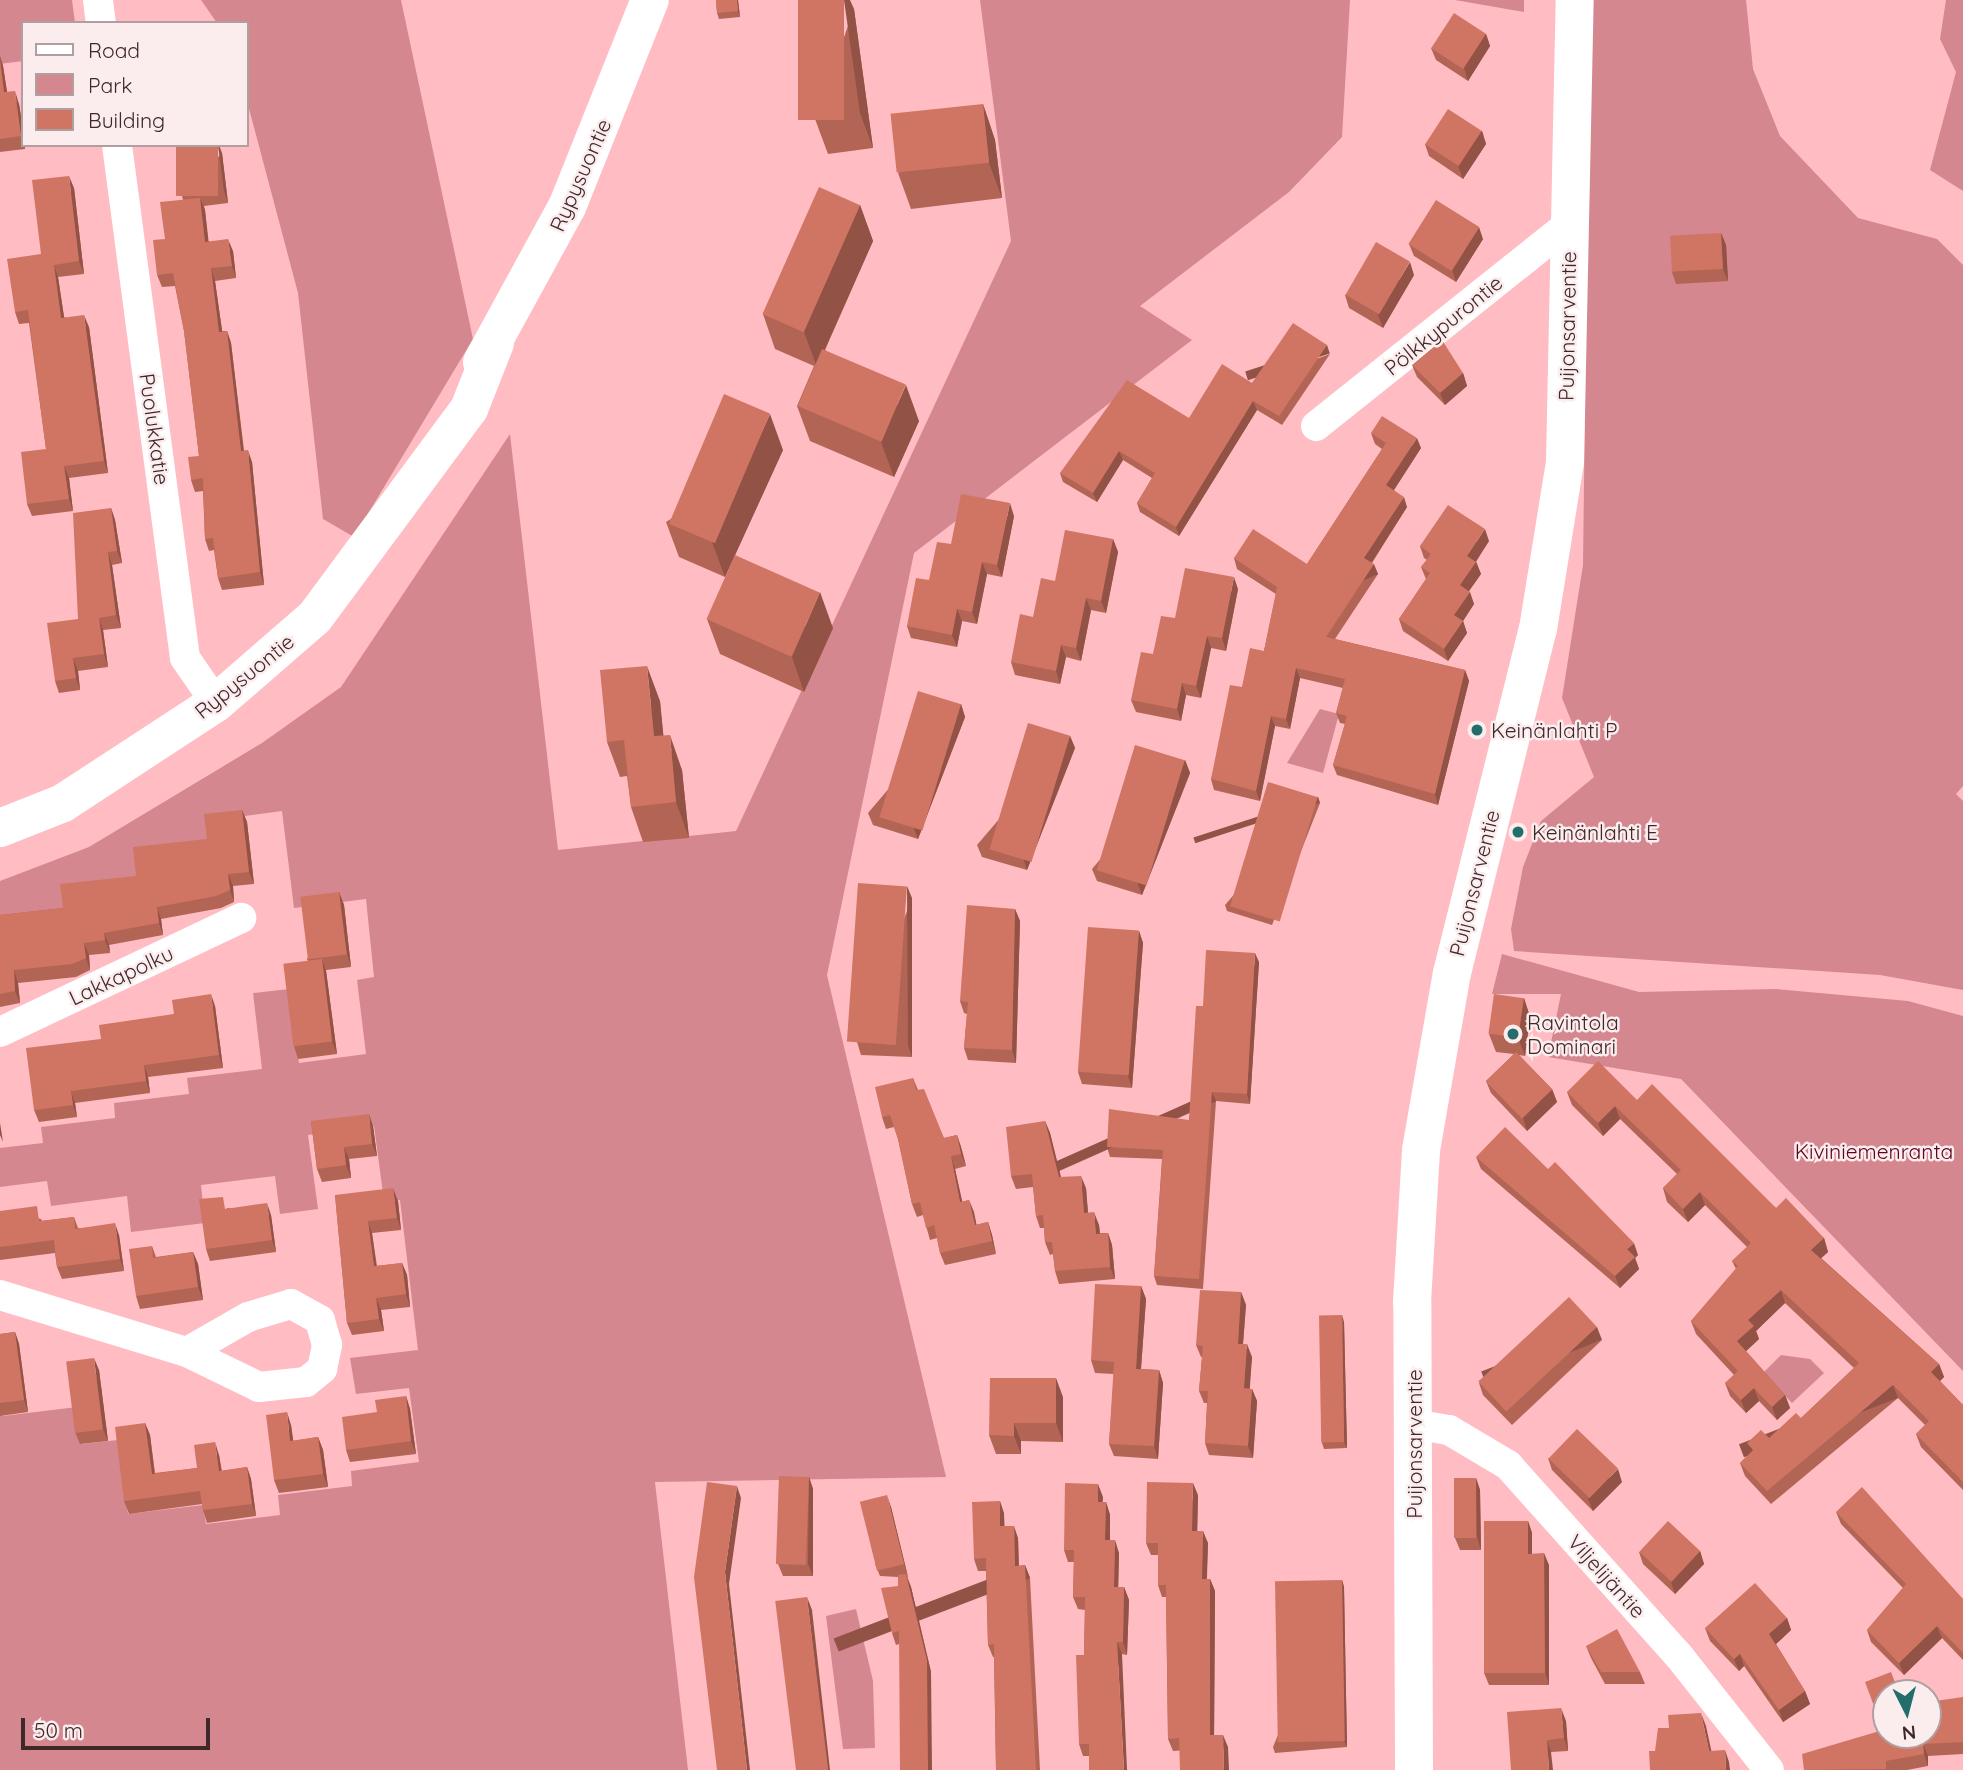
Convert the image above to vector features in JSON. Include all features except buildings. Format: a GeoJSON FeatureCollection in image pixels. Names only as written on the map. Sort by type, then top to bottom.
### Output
{"type":"FeatureCollection","features":[{"type":"Feature","properties":{"kind":"main road","name":"Rypysuontie"},"geometry":{"type":"LineString","coordinates":[[0,828],[63,803],[216,703],[315,617],[432,458],[456,400],[495,343],[567,207],[650,0]]}},
{"type":"Feature","properties":{"kind":"main road","name":"Puijonsarventie"},"geometry":{"type":"LineString","coordinates":[[1414,1770],[1414,1424],[1421,1150],[1452,973],[1538,629],[1565,462],[1575,0]]}},
{"type":"Feature","properties":{"kind":"street"},"geometry":{"type":"LineString","coordinates":[[97,0],[101,21]]}},
{"type":"Feature","properties":{"kind":"street","name":"Puolukkatie"},"geometry":{"type":"LineString","coordinates":[[117,147],[185,658],[216,703]]}},
{"type":"Feature","properties":{"kind":"street","name":"Pölkkypurontie"},"geometry":{"type":"LineString","coordinates":[[1316,426],[1569,224]]}},
{"type":"Feature","properties":{"kind":"street","name":"Lakkapolku"},"geometry":{"type":"LineString","coordinates":[[0,1032],[241,918]]}},
{"type":"Feature","properties":{"kind":"street"},"geometry":{"type":"LineString","coordinates":[[0,1294],[187,1352]]}},
{"type":"Feature","properties":{"kind":"street","name":"Viljelijäntie"},"geometry":{"type":"LineString","coordinates":[[1414,1424],[1449,1430],[1508,1465],[1666,1641],[1769,1770]]}},
{"type":"Feature","properties":{"kind":"green space"},"geometry":{"type":"Polygon","coordinates":[[[0,0],[72,0],[75,21],[21,21],[21,61],[0,64],[0,0]]]}},
{"type":"Feature","properties":{"kind":"green space"},"geometry":{"type":"Polygon","coordinates":[[[201,0],[401,0],[473,339],[354,537],[323,519],[298,293],[248,105],[248,21],[216,21],[201,0]]]}},
{"type":"Feature","properties":{"kind":"green space"},"geometry":{"type":"Polygon","coordinates":[[[980,0],[1350,0],[1342,137],[1289,192],[1140,306],[1192,340],[914,553],[827,975],[946,1477],[655,1482],[688,1770],[0,1770],[0,1401],[3,1416],[77,1407],[82,1444],[118,1440],[128,1514],[203,1505],[206,1524],[280,1515],[278,1495],[352,1486],[351,1471],[419,1462],[409,1388],[356,1394],[350,1358],[418,1350],[400,1200],[384,1201],[374,1126],[308,1135],[318,1209],[280,1214],[275,1176],[201,1185],[205,1223],[131,1232],[127,1196],[51,1206],[47,1181],[0,1187],[0,1148],[43,1143],[41,1127],[115,1118],[114,1103],[189,1094],[187,1078],[262,1069],[253,993],[289,989],[299,1063],[366,1054],[357,980],[374,977],[366,899],[294,908],[282,811],[208,821],[210,845],[67,912],[0,921],[0,881],[89,847],[262,743],[341,687],[510,434],[558,850],[736,831],[1011,241],[980,0]]]}},
{"type":"Feature","properties":{"kind":"green space"},"geometry":{"type":"Polygon","coordinates":[[[1455,0],[1524,0],[1524,12],[1455,0]]]}},
{"type":"Feature","properties":{"kind":"green space"},"geometry":{"type":"Polygon","coordinates":[[[1590,0],[1746,0],[1753,69],[1780,136],[1858,218],[1937,239],[1963,265],[1963,786],[1956,794],[1963,801],[1963,990],[1880,975],[1514,951],[1511,929],[1523,867],[1541,821],[1594,777],[1562,698],[1583,565],[1590,0]]]}},
{"type":"Feature","properties":{"kind":"green space"},"geometry":{"type":"Polygon","coordinates":[[[1946,0],[1963,0],[1963,191],[1930,170],[1956,72],[1940,39],[1946,0]]]}},
{"type":"Feature","properties":{"kind":"green space"},"geometry":{"type":"Polygon","coordinates":[[[1320,709],[1339,714],[1323,773],[1287,763],[1320,709]]]}},
{"type":"Feature","properties":{"kind":"green space","name":"Kiviniemenranta"},"geometry":{"type":"Polygon","coordinates":[[[1502,954],[1639,992],[1776,989],[1908,1001],[1963,1016],[1963,1371],[1681,1079],[1548,1057],[1561,994],[1492,994],[1502,954]]]}},
{"type":"Feature","properties":{"kind":"green space"},"geometry":{"type":"Polygon","coordinates":[[[1781,1355],[1810,1359],[1824,1373],[1792,1403],[1763,1373],[1781,1355]]]}},
{"type":"Feature","properties":{"kind":"green space"},"geometry":{"type":"Polygon","coordinates":[[[856,1609],[873,1681],[875,1748],[843,1749],[826,1616],[856,1609]]]}},
{"type":"Feature","properties":{"kind":"place","name":"Keinänlahti P"},"geometry":{"type":"Point","coordinates":[1477,730]}},
{"type":"Feature","properties":{"kind":"place","name":"Keinänlahti E"},"geometry":{"type":"Point","coordinates":[1518,832]}},
{"type":"Feature","properties":{"kind":"place","name":"Ravintola Dominari"},"geometry":{"type":"Point","coordinates":[1513,1034]}}]}
